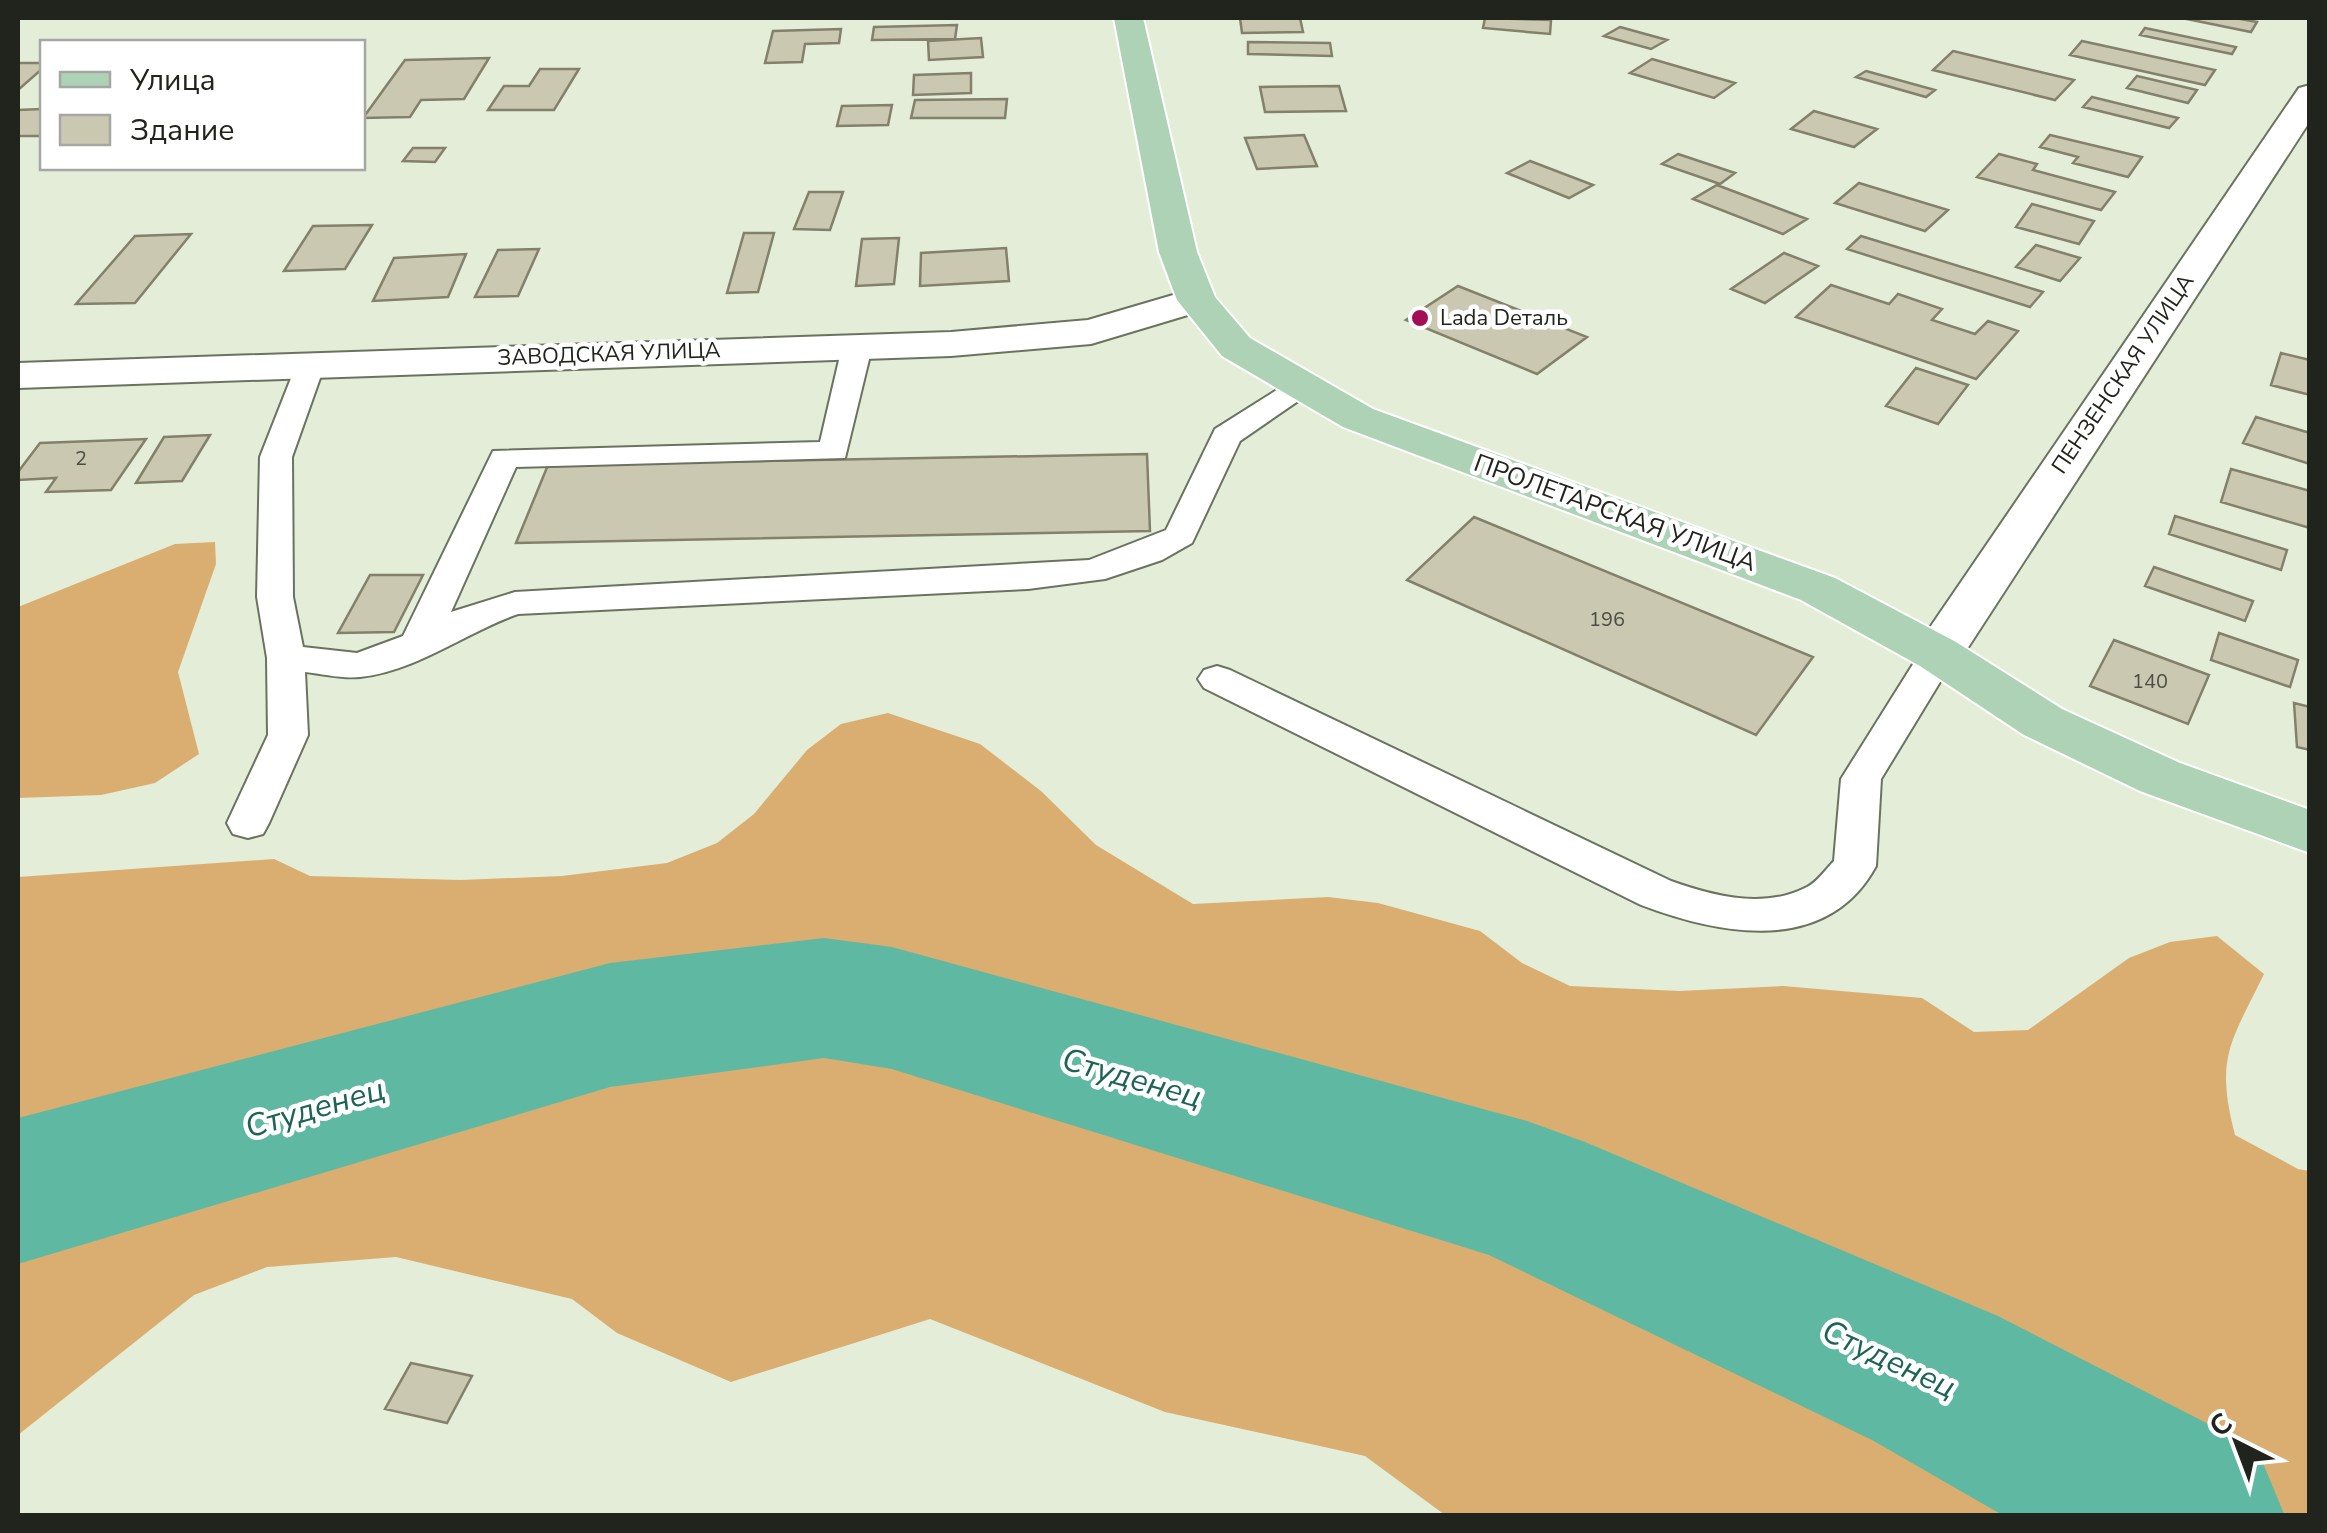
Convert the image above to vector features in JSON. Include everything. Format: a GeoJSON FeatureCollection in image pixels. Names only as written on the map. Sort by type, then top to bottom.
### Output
{"type":"FeatureCollection","features":[{"type":"Feature","properties":{"kind":"main road","name":"ПРОЛЕТАРСКАЯ УЛИЦА"},"geometry":{"type":"LineString","coordinates":[[1128,18],[1162,192],[1196,300],[1236,347],[1358,418],[1818,590],[1938,654],[2043,722],[2160,777],[2310,832]]}},
{"type":"Feature","properties":{"kind":"street","name":"ПЕНЗЕНСКАЯ УЛИЦА"},"geometry":{"type":"LineString","coordinates":[[1938,654],[2310,95]]}},
{"type":"Feature","properties":{"kind":"street","name":"ЗАВОДСКАЯ УЛИЦА"},"geometry":{"type":"LineString","coordinates":[[18,376],[857,347],[1091,332],[1196,300]]}},
{"type":"Feature","properties":{"kind":"lane"},"geometry":{"type":"LineString","coordinates":[[416,648],[504,458],[834,451],[857,347]]}},
{"type":"Feature","properties":{"kind":"lane"},"geometry":{"type":"LineString","coordinates":[[248,824],[288,735],[286,658],[275,597],[276,457],[310,364]]}},
{"type":"Feature","properties":{"kind":"lane"},"geometry":{"type":"LineString","coordinates":[[286,658],[357,664],[416,648],[464,620],[515,603],[1028,578],[1093,571],[1150,552],[1180,536],[1226,436],[1302,388]]}},
{"type":"Feature","properties":{"kind":"lane"},"geometry":{"type":"LineString","coordinates":[[1217,679],[1656,893],[1700,909],[1750,916],[1820,902],[1855,866],[1861,779],[1938,654]]}},
{"type":"Feature","properties":{"kind":"shaded area"},"geometry":{"type":"Polygon","coordinates":[[[215,542],[216,564],[178,672],[199,754],[155,783],[101,795],[18,798],[18,607],[175,544],[215,542]]]}},
{"type":"Feature","properties":{"kind":"shaded area"},"geometry":{"type":"Polygon","coordinates":[[[888,713],[980,744],[1041,791],[1096,845],[1193,904],[1328,897],[1378,903],[1480,931],[1522,963],[1570,986],[1679,991],[1783,986],[1922,998],[1974,1032],[2028,1030],[2129,958],[2170,942],[2217,936],[2264,974],[2235,1035],[2226,1068],[2235,1135],[2298,1169],[2309,1171],[2309,1515],[1445,1515],[1365,1456],[1165,1412],[930,1319],[731,1382],[617,1333],[572,1299],[396,1257],[267,1267],[194,1295],[18,1435],[18,877],[274,859],[310,876],[461,880],[562,876],[667,863],[717,843],[754,814],[807,750],[841,724],[888,713]]]}},
{"type":"Feature","properties":{"kind":"building"},"geometry":{"type":"Polygon","coordinates":[[[1240,18],[1300,18],[1303,32],[1242,33],[1240,18]]]}},
{"type":"Feature","properties":{"kind":"building"},"geometry":{"type":"Polygon","coordinates":[[[1485,18],[1551,20],[1550,34],[1483,28],[1485,18]]]}},
{"type":"Feature","properties":{"kind":"building"},"geometry":{"type":"Polygon","coordinates":[[[2182,18],[2235,18],[2257,22],[2251,32],[2182,18]]]}},
{"type":"Feature","properties":{"kind":"building"},"geometry":{"type":"Polygon","coordinates":[[[957,25],[955,39],[872,40],[874,27],[957,25]]]}},
{"type":"Feature","properties":{"kind":"building"},"geometry":{"type":"Polygon","coordinates":[[[1620,27],[1667,40],[1651,49],[1604,36],[1620,27]]]}},
{"type":"Feature","properties":{"kind":"building"},"geometry":{"type":"Polygon","coordinates":[[[2145,28],[2236,47],[2232,54],[2140,35],[2145,28]]]}},
{"type":"Feature","properties":{"kind":"building"},"geometry":{"type":"Polygon","coordinates":[[[841,29],[839,43],[805,44],[802,62],[765,63],[773,31],[841,29]]]}},
{"type":"Feature","properties":{"kind":"building"},"geometry":{"type":"Polygon","coordinates":[[[981,38],[983,57],[929,60],[928,41],[981,38]]]}},
{"type":"Feature","properties":{"kind":"building"},"geometry":{"type":"Polygon","coordinates":[[[2082,41],[2215,70],[2205,85],[2070,55],[2082,41]]]}},
{"type":"Feature","properties":{"kind":"building"},"geometry":{"type":"Polygon","coordinates":[[[1248,42],[1330,43],[1332,56],[1248,54],[1248,42]]]}},
{"type":"Feature","properties":{"kind":"building"},"geometry":{"type":"Polygon","coordinates":[[[1953,51],[2074,80],[2055,100],[1933,70],[1953,51]]]}},
{"type":"Feature","properties":{"kind":"building"},"geometry":{"type":"Polygon","coordinates":[[[489,58],[464,99],[421,100],[410,117],[365,118],[405,60],[489,58]]]}},
{"type":"Feature","properties":{"kind":"building"},"geometry":{"type":"Polygon","coordinates":[[[1652,59],[1735,83],[1714,98],[1630,73],[1652,59]]]}},
{"type":"Feature","properties":{"kind":"building"},"geometry":{"type":"Polygon","coordinates":[[[18,63],[40,63],[40,71],[18,90],[18,63]]]}},
{"type":"Feature","properties":{"kind":"building"},"geometry":{"type":"Polygon","coordinates":[[[540,69],[579,69],[554,110],[488,110],[504,86],[529,86],[540,69]]]}},
{"type":"Feature","properties":{"kind":"building"},"geometry":{"type":"Polygon","coordinates":[[[1866,71],[1935,90],[1926,97],[1856,77],[1866,71]]]}},
{"type":"Feature","properties":{"kind":"building"},"geometry":{"type":"Polygon","coordinates":[[[971,73],[971,93],[913,95],[914,75],[971,73]]]}},
{"type":"Feature","properties":{"kind":"building"},"geometry":{"type":"Polygon","coordinates":[[[2137,76],[2197,90],[2188,103],[2127,88],[2137,76]]]}},
{"type":"Feature","properties":{"kind":"building"},"geometry":{"type":"Polygon","coordinates":[[[1339,86],[1346,111],[1265,112],[1260,87],[1339,86]]]}},
{"type":"Feature","properties":{"kind":"building"},"geometry":{"type":"Polygon","coordinates":[[[2092,97],[2178,118],[2169,128],[2083,107],[2092,97]]]}},
{"type":"Feature","properties":{"kind":"building"},"geometry":{"type":"Polygon","coordinates":[[[1007,99],[1005,118],[911,118],[915,100],[1007,99]]]}},
{"type":"Feature","properties":{"kind":"building"},"geometry":{"type":"Polygon","coordinates":[[[892,105],[888,125],[837,126],[842,106],[892,105]]]}},
{"type":"Feature","properties":{"kind":"building"},"geometry":{"type":"Polygon","coordinates":[[[40,109],[40,136],[18,136],[18,110],[40,109]]]}},
{"type":"Feature","properties":{"kind":"building"},"geometry":{"type":"Polygon","coordinates":[[[1814,111],[1877,129],[1854,147],[1791,129],[1814,111]]]}},
{"type":"Feature","properties":{"kind":"building"},"geometry":{"type":"Polygon","coordinates":[[[1304,135],[1317,166],[1257,169],[1245,138],[1304,135]]]}},
{"type":"Feature","properties":{"kind":"building"},"geometry":{"type":"Polygon","coordinates":[[[2050,135],[2142,157],[2128,177],[2073,163],[2078,157],[2040,147],[2050,135]]]}},
{"type":"Feature","properties":{"kind":"building"},"geometry":{"type":"Polygon","coordinates":[[[413,148],[445,148],[435,162],[403,161],[413,148]]]}},
{"type":"Feature","properties":{"kind":"building"},"geometry":{"type":"Polygon","coordinates":[[[1678,154],[1735,173],[1720,184],[1662,164],[1678,154]]]}},
{"type":"Feature","properties":{"kind":"building"},"geometry":{"type":"Polygon","coordinates":[[[1999,154],[2037,164],[2033,170],[2115,192],[2101,210],[1977,177],[1999,154]]]}},
{"type":"Feature","properties":{"kind":"building"},"geometry":{"type":"Polygon","coordinates":[[[1530,161],[1593,185],[1569,198],[1507,173],[1530,161]]]}},
{"type":"Feature","properties":{"kind":"building"},"geometry":{"type":"Polygon","coordinates":[[[1859,183],[1948,210],[1925,231],[1835,203],[1859,183]]]}},
{"type":"Feature","properties":{"kind":"building"},"geometry":{"type":"Polygon","coordinates":[[[1717,185],[1807,219],[1783,234],[1693,199],[1717,185]]]}},
{"type":"Feature","properties":{"kind":"building"},"geometry":{"type":"Polygon","coordinates":[[[809,192],[843,192],[830,230],[794,229],[809,192]]]}},
{"type":"Feature","properties":{"kind":"building"},"geometry":{"type":"Polygon","coordinates":[[[2032,204],[2094,221],[2079,244],[2016,227],[2032,204]]]}},
{"type":"Feature","properties":{"kind":"building"},"geometry":{"type":"Polygon","coordinates":[[[372,225],[345,269],[284,271],[313,226],[372,225]]]}},
{"type":"Feature","properties":{"kind":"building"},"geometry":{"type":"Polygon","coordinates":[[[744,233],[774,233],[758,292],[727,293],[744,233]]]}},
{"type":"Feature","properties":{"kind":"building"},"geometry":{"type":"Polygon","coordinates":[[[191,234],[135,303],[76,304],[135,236],[191,234]]]}},
{"type":"Feature","properties":{"kind":"building"},"geometry":{"type":"Polygon","coordinates":[[[1861,236],[2043,292],[2030,307],[1847,249],[1861,236]]]}},
{"type":"Feature","properties":{"kind":"building"},"geometry":{"type":"Polygon","coordinates":[[[899,238],[894,284],[856,286],[862,239],[899,238]]]}},
{"type":"Feature","properties":{"kind":"building"},"geometry":{"type":"Polygon","coordinates":[[[2036,245],[2080,258],[2060,281],[2016,267],[2036,245]]]}},
{"type":"Feature","properties":{"kind":"building"},"geometry":{"type":"Polygon","coordinates":[[[1006,248],[1009,281],[920,286],[921,253],[1006,248]]]}},
{"type":"Feature","properties":{"kind":"building"},"geometry":{"type":"Polygon","coordinates":[[[539,249],[518,296],[475,297],[498,250],[539,249]]]}},
{"type":"Feature","properties":{"kind":"building"},"geometry":{"type":"Polygon","coordinates":[[[1784,253],[1818,266],[1765,303],[1731,289],[1784,253]]]}},
{"type":"Feature","properties":{"kind":"building"},"geometry":{"type":"Polygon","coordinates":[[[466,254],[448,297],[373,301],[394,258],[466,254]]]}},
{"type":"Feature","properties":{"kind":"building"},"geometry":{"type":"Polygon","coordinates":[[[1831,285],[1889,304],[1898,294],[1942,309],[1932,320],[1975,334],[1988,321],[2018,331],[1976,379],[1796,317],[1831,285]]]}},
{"type":"Feature","properties":{"kind":"building"},"geometry":{"type":"Polygon","coordinates":[[[1458,286],[1587,337],[1537,374],[1406,320],[1458,286]]]}},
{"type":"Feature","properties":{"kind":"building"},"geometry":{"type":"Polygon","coordinates":[[[2281,353],[2310,360],[2310,395],[2271,385],[2281,353]]]}},
{"type":"Feature","properties":{"kind":"building"},"geometry":{"type":"Polygon","coordinates":[[[1916,368],[1968,385],[1938,424],[1886,406],[1916,368]]]}},
{"type":"Feature","properties":{"kind":"building"},"geometry":{"type":"Polygon","coordinates":[[[2256,417],[2310,433],[2310,464],[2243,443],[2256,417]]]}},
{"type":"Feature","properties":{"kind":"building"},"geometry":{"type":"Polygon","coordinates":[[[210,435],[182,481],[136,483],[164,437],[210,435]]]}},
{"type":"Feature","properties":{"kind":"building"},"geometry":{"type":"Polygon","coordinates":[[[146,439],[111,490],[46,492],[56,478],[18,480],[18,472],[40,443],[146,439]]]}},
{"type":"Feature","properties":{"kind":"building"},"geometry":{"type":"Polygon","coordinates":[[[1147,454],[1150,531],[516,543],[548,465],[1147,454]]]}},
{"type":"Feature","properties":{"kind":"building"},"geometry":{"type":"Polygon","coordinates":[[[2231,469],[2310,491],[2310,528],[2221,502],[2231,469]]]}},
{"type":"Feature","properties":{"kind":"building"},"geometry":{"type":"Polygon","coordinates":[[[2175,516],[2287,550],[2281,570],[2169,534],[2175,516]]]}},
{"type":"Feature","properties":{"kind":"building"},"geometry":{"type":"Polygon","coordinates":[[[1474,517],[1813,657],[1756,735],[1407,580],[1474,517]]]}},
{"type":"Feature","properties":{"kind":"building"},"geometry":{"type":"Polygon","coordinates":[[[2154,567],[2253,601],[2245,621],[2145,586],[2154,567]]]}},
{"type":"Feature","properties":{"kind":"building"},"geometry":{"type":"Polygon","coordinates":[[[370,575],[423,575],[394,632],[338,633],[370,575]]]}},
{"type":"Feature","properties":{"kind":"building"},"geometry":{"type":"Polygon","coordinates":[[[2219,633],[2298,660],[2290,687],[2211,660],[2219,633]]]}},
{"type":"Feature","properties":{"kind":"building"},"geometry":{"type":"Polygon","coordinates":[[[2114,640],[2209,675],[2188,724],[2090,686],[2114,640]]]}},
{"type":"Feature","properties":{"kind":"building"},"geometry":{"type":"Polygon","coordinates":[[[2294,703],[2310,707],[2310,750],[2297,747],[2294,703]]]}},
{"type":"Feature","properties":{"kind":"building"},"geometry":{"type":"Polygon","coordinates":[[[411,1363],[472,1376],[447,1423],[385,1409],[411,1363]]]}},
{"type":"Feature","properties":{"kind":"waterway","name":"Студенец"},"geometry":{"type":"LineString","coordinates":[[18,1191],[610,1025],[824,998],[892,1008],[1527,1194],[1935,1378],[2190,1516]]}},
{"type":"Feature","properties":{"kind":"place","name":"Lada Dеталь"},"geometry":{"type":"Point","coordinates":[1420,318]}}]}
